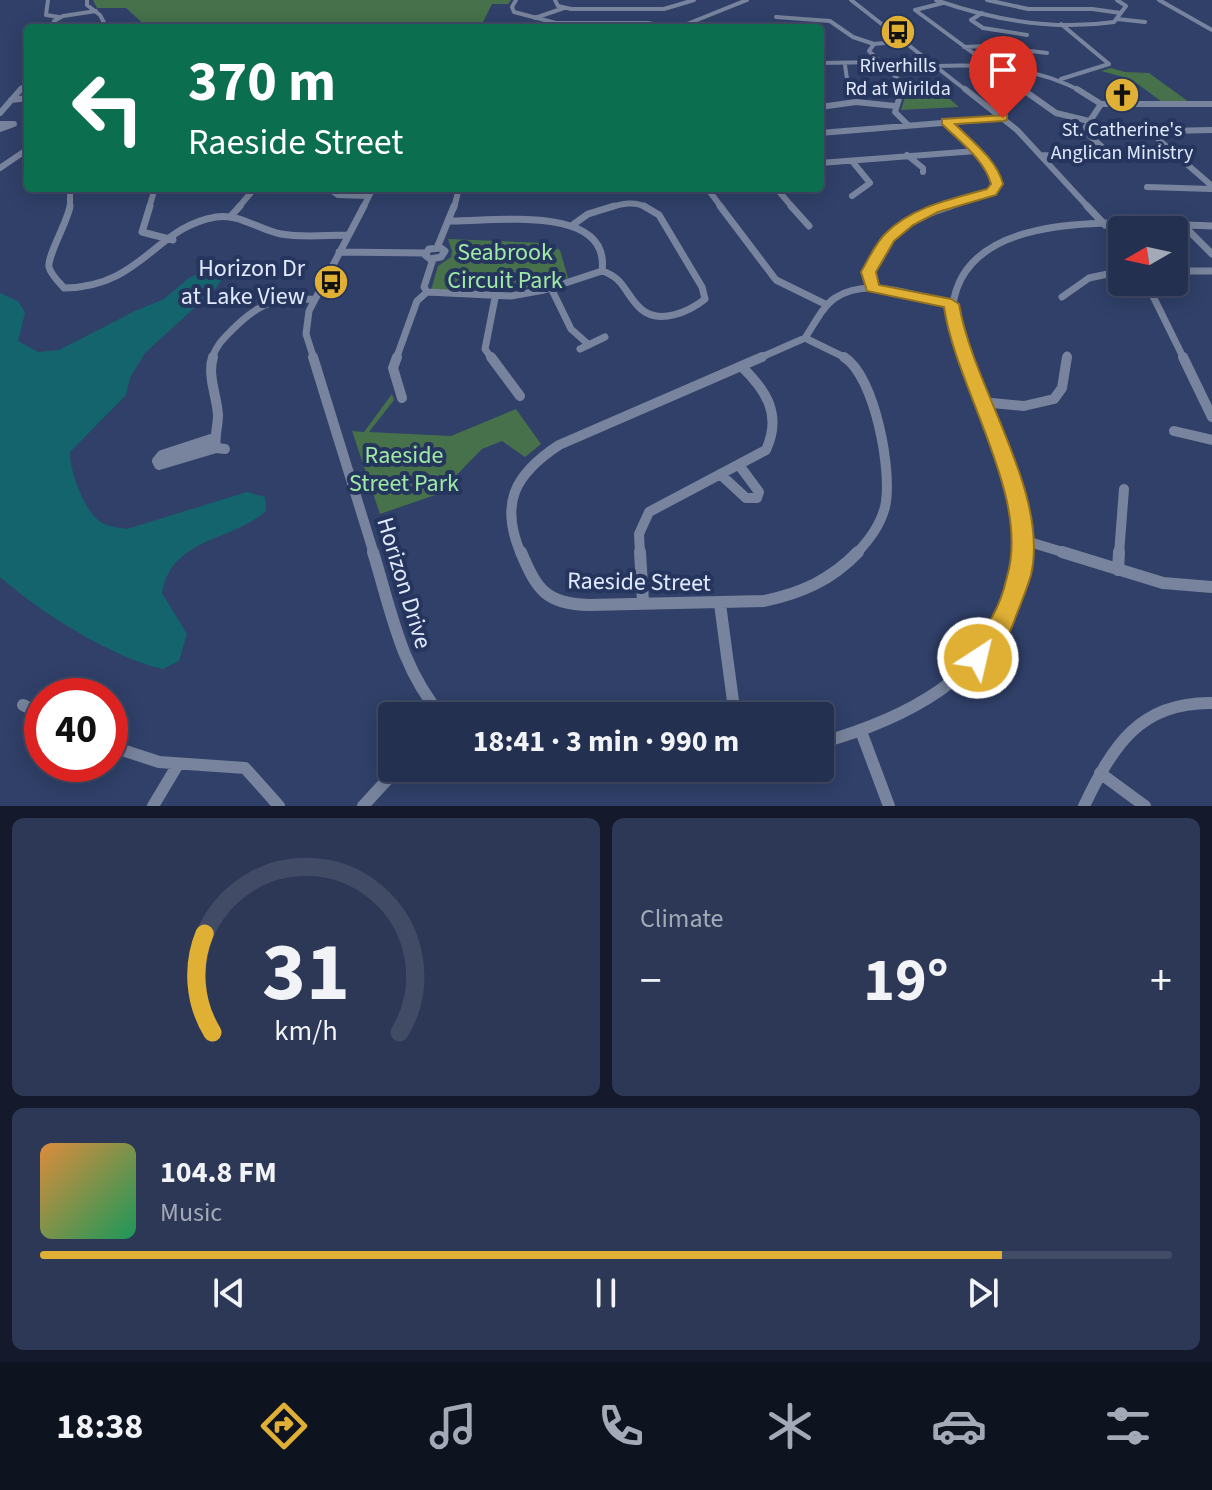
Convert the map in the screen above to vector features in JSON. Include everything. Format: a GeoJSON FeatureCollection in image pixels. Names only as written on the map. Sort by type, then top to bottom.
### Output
{"type":"FeatureCollection","features":[{"type":"Feature","properties":{"kind":"street"},"geometry":{"type":"LineString","coordinates":[[48,0],[46,15],[60,18]]}},
{"type":"Feature","properties":{"kind":"street"},"geometry":{"type":"LineString","coordinates":[[87,0],[87,5],[96,11],[104,24]]}},
{"type":"Feature","properties":{"kind":"street"},"geometry":{"type":"LineString","coordinates":[[516,0],[512,9],[556,23],[654,24]]}},
{"type":"Feature","properties":{"kind":"street"},"geometry":{"type":"LineString","coordinates":[[555,0],[555,4],[564,8]]}},
{"type":"Feature","properties":{"kind":"street"},"geometry":{"type":"LineString","coordinates":[[675,0],[686,3]]}},
{"type":"Feature","properties":{"kind":"street"},"geometry":{"type":"LineString","coordinates":[[535,18],[564,8],[664,9],[694,0]]}},
{"type":"Feature","properties":{"kind":"street"},"geometry":{"type":"LineString","coordinates":[[686,24],[745,0]]}},
{"type":"Feature","properties":{"kind":"street"},"geometry":{"type":"LineString","coordinates":[[851,0],[864,7]]}},
{"type":"Feature","properties":{"kind":"street"},"geometry":{"type":"LineString","coordinates":[[858,0],[1003,118],[1105,225]]}},
{"type":"Feature","properties":{"kind":"street"},"geometry":{"type":"LineString","coordinates":[[936,0],[1019,21],[1061,24],[1106,23],[1117,19],[1145,22]]}},
{"type":"Feature","properties":{"kind":"street"},"geometry":{"type":"LineString","coordinates":[[987,0],[1028,9],[1092,9],[1121,13]]}},
{"type":"Feature","properties":{"kind":"street"},"geometry":{"type":"LineString","coordinates":[[1117,0],[1126,6],[1117,19]]}},
{"type":"Feature","properties":{"kind":"street"},"geometry":{"type":"LineString","coordinates":[[1162,0],[1212,28]]}},
{"type":"Feature","properties":{"kind":"street"},"geometry":{"type":"LineString","coordinates":[[943,3],[915,10],[988,64]]}},
{"type":"Feature","properties":{"kind":"street"},"geometry":{"type":"LineString","coordinates":[[54,24],[60,18],[96,11]]}},
{"type":"Feature","properties":{"kind":"street"},"geometry":{"type":"LineString","coordinates":[[983,13],[971,20],[983,28],[1027,35]]}},
{"type":"Feature","properties":{"kind":"street"},"geometry":{"type":"LineString","coordinates":[[509,20],[523,15]]}},
{"type":"Feature","properties":{"kind":"street"},"geometry":{"type":"LineString","coordinates":[[776,17],[830,21],[853,37],[874,44],[905,41]]}},
{"type":"Feature","properties":{"kind":"street"},"geometry":{"type":"LineString","coordinates":[[1061,24],[1109,64],[1061,79]]}},
{"type":"Feature","properties":{"kind":"street"},"geometry":{"type":"LineString","coordinates":[[874,44],[869,51],[903,84],[895,112],[907,124]]}},
{"type":"Feature","properties":{"kind":"street"},"geometry":{"type":"LineString","coordinates":[[964,47],[988,46],[1047,53]]}},
{"type":"Feature","properties":{"kind":"street"},"geometry":{"type":"LineString","coordinates":[[824,63],[881,62]]}},
{"type":"Feature","properties":{"kind":"street"},"geometry":{"type":"LineString","coordinates":[[937,66],[988,64],[1020,67],[1061,79],[1101,104],[1212,104]]}},
{"type":"Feature","properties":{"kind":"street"},"geometry":{"type":"LineString","coordinates":[[845,65],[847,79]]}},
{"type":"Feature","properties":{"kind":"street"},"geometry":{"type":"LineString","coordinates":[[0,113],[24,85]]}},
{"type":"Feature","properties":{"kind":"street"},"geometry":{"type":"LineString","coordinates":[[1017,86],[1056,113],[1089,121]]}},
{"type":"Feature","properties":{"kind":"street"},"geometry":{"type":"LineString","coordinates":[[11,100],[24,98]]}},
{"type":"Feature","properties":{"kind":"street"},"geometry":{"type":"LineString","coordinates":[[824,106],[856,102],[895,106]]}},
{"type":"Feature","properties":{"kind":"street"},"geometry":{"type":"LineString","coordinates":[[1101,104],[1086,127],[1089,135],[1111,155]]}},
{"type":"Feature","properties":{"kind":"street"},"geometry":{"type":"LineString","coordinates":[[824,133],[1003,118]]}},
{"type":"Feature","properties":{"kind":"street"},"geometry":{"type":"LineString","coordinates":[[872,288],[869,272],[888,238],[908,222],[933,209],[992,192],[997,184],[995,176],[976,151],[945,122]]}},
{"type":"Feature","properties":{"kind":"street"},"geometry":{"type":"LineString","coordinates":[[1212,130],[1178,129],[1162,133],[1159,140],[1212,187]]}},
{"type":"Feature","properties":{"kind":"street"},"geometry":{"type":"LineString","coordinates":[[824,163],[976,151]]}},
{"type":"Feature","properties":{"kind":"street"},"geometry":{"type":"LineString","coordinates":[[0,168],[24,152]]}},
{"type":"Feature","properties":{"kind":"street"},"geometry":{"type":"LineString","coordinates":[[907,155],[923,168],[923,172]]}},
{"type":"Feature","properties":{"kind":"street"},"geometry":{"type":"LineString","coordinates":[[1040,155],[1176,156]]}},
{"type":"Feature","properties":{"kind":"street"},"geometry":{"type":"LineString","coordinates":[[852,161],[870,183],[852,196]]}},
{"type":"Feature","properties":{"kind":"street"},"geometry":{"type":"LineString","coordinates":[[1147,187],[1212,187]]}},
{"type":"Feature","properties":{"kind":"street"},"geometry":{"type":"LineString","coordinates":[[70,192],[70,214],[48,262],[50,271],[64,288],[81,290],[116,280],[201,221],[231,216],[278,233],[348,235]]}},
{"type":"Feature","properties":{"kind":"street"},"geometry":{"type":"LineString","coordinates":[[154,192],[142,232],[173,240]]}},
{"type":"Feature","properties":{"kind":"street"},"geometry":{"type":"LineString","coordinates":[[231,216],[251,192]]}},
{"type":"Feature","properties":{"kind":"street"},"geometry":{"type":"LineString","coordinates":[[334,192],[338,195],[371,192]]}},
{"type":"Feature","properties":{"kind":"street","name":"Horizon Drive"},"geometry":{"type":"LineString","coordinates":[[371,192],[315,299],[306,324],[317,371],[408,666],[430,702]]}},
{"type":"Feature","properties":{"kind":"street"},"geometry":{"type":"LineString","coordinates":[[339,252],[425,253],[437,248],[450,221],[458,192]]}},
{"type":"Feature","properties":{"kind":"street"},"geometry":{"type":"LineString","coordinates":[[710,192],[776,280],[827,305]]}},
{"type":"Feature","properties":{"kind":"street"},"geometry":{"type":"LineString","coordinates":[[779,192],[809,226]]}},
{"type":"Feature","properties":{"kind":"street"},"geometry":{"type":"LineString","coordinates":[[402,398],[393,368],[417,301],[427,292],[486,294],[495,298],[551,288],[602,271],[620,277],[641,310],[649,314],[674,314],[705,299],[702,287],[659,215],[641,204],[632,201],[623,203],[588,214],[574,224]]}},
{"type":"Feature","properties":{"kind":"street"},"geometry":{"type":"LineString","coordinates":[[450,221],[574,224],[599,243],[604,254],[602,271]]}},
{"type":"Feature","properties":{"kind":"street"},"geometry":{"type":"LineString","coordinates":[[834,740],[862,734],[920,707],[952,683],[978,658],[1010,605],[1020,574],[1023,540],[1017,497],[956,336],[951,304],[962,269],[996,243],[1044,229],[1108,225]]}},
{"type":"Feature","properties":{"kind":"street"},"geometry":{"type":"LineString","coordinates":[[1188,226],[1212,226]]}},
{"type":"Feature","properties":{"kind":"street"},"geometry":{"type":"LineString","coordinates":[[1188,230],[1212,254]]}},
{"type":"Feature","properties":{"kind":"street"},"geometry":{"type":"LineString","coordinates":[[427,292],[424,287],[433,259],[445,253],[437,248]]}},
{"type":"Feature","properties":{"kind":"street"},"geometry":{"type":"LineString","coordinates":[[425,253],[433,259]]}},
{"type":"Feature","properties":{"kind":"street"},"geometry":{"type":"LineString","coordinates":[[1188,271],[1212,271]]}},
{"type":"Feature","properties":{"kind":"street"},"geometry":{"type":"LineString","coordinates":[[1062,297],[1075,285],[1108,272]]}},
{"type":"Feature","properties":{"kind":"street"},"geometry":{"type":"LineString","coordinates":[[551,288],[571,329],[584,347],[605,337]]}},
{"type":"Feature","properties":{"kind":"street"},"geometry":{"type":"LineString","coordinates":[[805,338],[827,305],[838,296],[872,288],[951,304]]}},
{"type":"Feature","properties":{"kind":"street"},"geometry":{"type":"LineString","coordinates":[[1153,296],[1212,417]]}},
{"type":"Feature","properties":{"kind":"street"},"geometry":{"type":"LineString","coordinates":[[495,298],[485,349],[520,396]]}},
{"type":"Feature","properties":{"kind":"street"},"geometry":{"type":"LineString","coordinates":[[218,445],[218,418],[210,366],[216,346],[254,308],[282,299],[315,299]]}},
{"type":"Feature","properties":{"kind":"street","name":"Raeside Street"},"geometry":{"type":"LineString","coordinates":[[805,338],[853,362],[864,373],[888,480],[887,506],[877,531],[856,557],[832,578],[785,598],[720,604],[574,604],[547,596],[536,584],[510,523],[511,503],[520,481],[537,459],[559,445],[805,338]]}},
{"type":"Feature","properties":{"kind":"street"},"geometry":{"type":"LineString","coordinates":[[982,402],[1027,405],[1049,402],[1062,389],[1067,355]]}},
{"type":"Feature","properties":{"kind":"street"},"geometry":{"type":"LineString","coordinates":[[643,602],[639,534],[643,520],[658,505],[766,450],[773,438],[775,423],[771,399],[741,366]]}},
{"type":"Feature","properties":{"kind":"street"},"geometry":{"type":"LineString","coordinates":[[1174,431],[1212,440]]}},
{"type":"Feature","properties":{"kind":"street"},"geometry":{"type":"LineString","coordinates":[[218,445],[168,464],[159,465],[157,461],[162,455],[218,445]]}},
{"type":"Feature","properties":{"kind":"street"},"geometry":{"type":"LineString","coordinates":[[720,474],[746,498],[757,498],[757,487],[739,465]]}},
{"type":"Feature","properties":{"kind":"street"},"geometry":{"type":"LineString","coordinates":[[1118,570],[1124,489]]}},
{"type":"Feature","properties":{"kind":"street"},"geometry":{"type":"LineString","coordinates":[[1023,540],[1163,583],[1212,587]]}},
{"type":"Feature","properties":{"kind":"street"},"geometry":{"type":"LineString","coordinates":[[720,604],[733,702]]}},
{"type":"Feature","properties":{"kind":"street"},"geometry":{"type":"LineString","coordinates":[[1084,806],[1100,773],[1138,721],[1162,706],[1212,703]]}},
{"type":"Feature","properties":{"kind":"street"},"geometry":{"type":"LineString","coordinates":[[862,734],[889,806]]}},
{"type":"Feature","properties":{"kind":"street"},"geometry":{"type":"LineString","coordinates":[[128,755],[177,766],[245,768],[279,806]]}},
{"type":"Feature","properties":{"kind":"street"},"geometry":{"type":"LineString","coordinates":[[153,806],[177,766]]}},
{"type":"Feature","properties":{"kind":"street"},"geometry":{"type":"LineString","coordinates":[[1100,773],[1145,806]]}},
{"type":"Feature","properties":{"kind":"street"},"geometry":{"type":"LineString","coordinates":[[363,806],[385,782]]}},
{"type":"Feature","properties":{"kind":"green space"},"geometry":{"type":"Polygon","coordinates":[[[93,0],[511,0],[508,4],[492,4],[482,24],[144,24],[126,8],[97,8],[93,0]]]}},
{"type":"Feature","properties":{"kind":"green space"},"geometry":{"type":"Polygon","coordinates":[[[1111,68],[1149,73],[1189,102],[1162,102],[1131,79],[1101,71],[1111,68]]]}},
{"type":"Feature","properties":{"kind":"green space"},"geometry":{"type":"Polygon","coordinates":[[[907,90],[943,93],[959,107],[901,110],[907,90]]]}},
{"type":"Feature","properties":{"kind":"green space","name":"Seabrook Circuit Park"},"geometry":{"type":"Polygon","coordinates":[[[448,239],[543,243],[560,250],[568,278],[516,290],[431,290],[438,266],[451,257],[448,239]]]}},
{"type":"Feature","properties":{"kind":"green space","name":"Raeside Street Park"},"geometry":{"type":"Polygon","coordinates":[[[392,394],[394,400],[369,432],[451,436],[516,409],[541,444],[525,457],[502,441],[482,449],[438,494],[380,514],[352,431],[364,432],[392,394]]]}},
{"type":"Feature","properties":{"kind":"shaded area"},"geometry":{"type":"Polygon","coordinates":[[[206,270],[221,270],[225,275],[216,288],[145,353],[130,378],[126,395],[70,452],[74,477],[86,505],[99,521],[110,526],[127,529],[247,492],[265,497],[266,511],[190,551],[168,575],[162,593],[187,634],[179,661],[163,669],[122,655],[77,632],[0,577],[0,293],[19,302],[25,313],[18,341],[38,352],[59,350],[164,299],[189,278],[206,270]]]}},
{"type":"Feature","properties":{"kind":"place","name":"Riverhills Rd at Wirilda"},"geometry":{"type":"Point","coordinates":[898,32]}},
{"type":"Feature","properties":{"kind":"place","name":"St. Catherine's Anglican Ministry"},"geometry":{"type":"Point","coordinates":[1122,95]}},
{"type":"Feature","properties":{"kind":"place","name":"Horizon Dr at Lake View"},"geometry":{"type":"Point","coordinates":[331,282]}},
{"type":"Feature","properties":{"kind":"route"},"geometry":{"type":"LineString","coordinates":[[978,658],[1002,623],[1020,574],[1023,540],[1017,497],[956,336],[951,304],[872,288],[869,272],[888,238],[908,222],[933,209],[992,192],[997,184],[995,176],[976,151],[945,122],[1003,118]]}}]}
